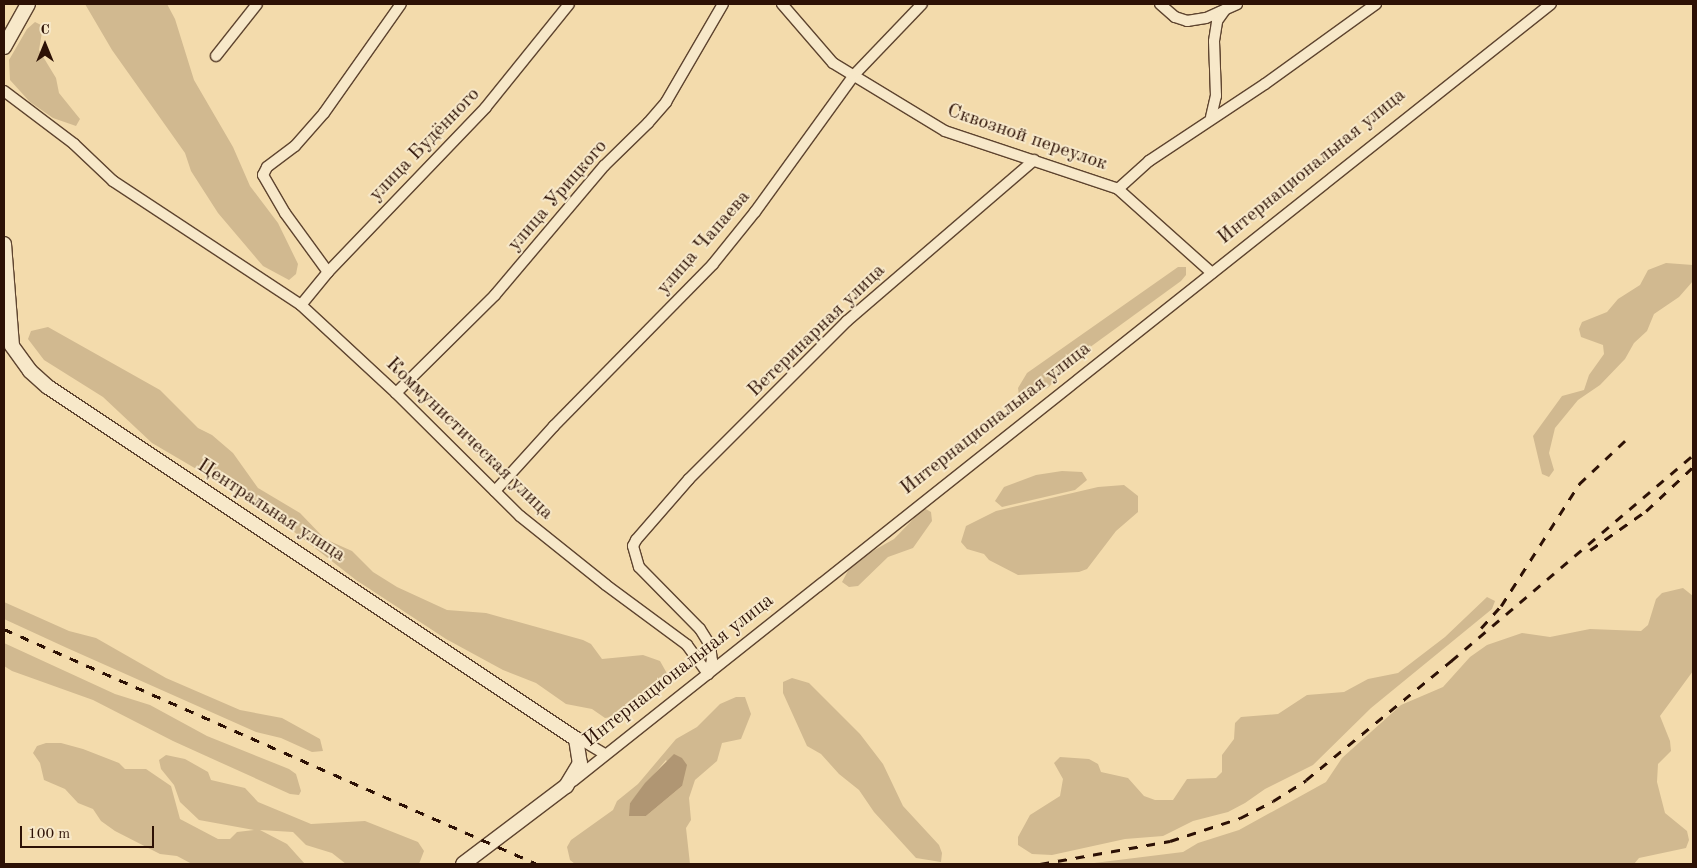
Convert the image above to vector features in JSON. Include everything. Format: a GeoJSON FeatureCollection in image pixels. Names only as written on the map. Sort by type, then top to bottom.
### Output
{"type":"FeatureCollection","features":[{"type":"Feature","properties":{"kind":"street"},"geometry":{"type":"LineString","coordinates":[[4,47],[28,4]]}},
{"type":"Feature","properties":{"kind":"street"},"geometry":{"type":"LineString","coordinates":[[216,56],[257,4]]}},
{"type":"Feature","properties":{"kind":"street"},"geometry":{"type":"LineString","coordinates":[[328,272],[285,213],[264,175],[267,167],[295,146],[324,113],[401,4]]}},
{"type":"Feature","properties":{"kind":"street","name":"улица Будённого"},"geometry":{"type":"LineString","coordinates":[[300,305],[328,272],[486,107],[569,4]]}},
{"type":"Feature","properties":{"kind":"street","name":"улица Урицкого"},"geometry":{"type":"LineString","coordinates":[[396,393],[495,296],[604,166],[654,116],[675,86],[723,4]]}},
{"type":"Feature","properties":{"kind":"street","name":"Сквозной переулок"},"geometry":{"type":"LineString","coordinates":[[782,4],[832,63],[945,131],[1118,189],[1212,273]]}},
{"type":"Feature","properties":{"kind":"street","name":"улица Чапаева"},"geometry":{"type":"LineString","coordinates":[[495,491],[554,426],[712,264],[756,212],[854,75],[922,4]]}},
{"type":"Feature","properties":{"kind":"street"},"geometry":{"type":"LineString","coordinates":[[1160,4],[1175,17],[1186,21],[1206,18],[1237,4]]}},
{"type":"Feature","properties":{"kind":"street"},"geometry":{"type":"LineString","coordinates":[[1118,189],[1149,161],[1211,118],[1265,84],[1376,4]]}},
{"type":"Feature","properties":{"kind":"street","name":"Интернациональная улица"},"geometry":{"type":"LineString","coordinates":[[464,864],[708,674],[1552,4]]}},
{"type":"Feature","properties":{"kind":"street"},"geometry":{"type":"LineString","coordinates":[[1211,118],[1216,96],[1214,35],[1218,21],[1225,10]]}},
{"type":"Feature","properties":{"kind":"street","name":"Коммунистическая улица"},"geometry":{"type":"LineString","coordinates":[[4,91],[74,144],[113,181],[300,305],[396,393],[495,491],[556,546],[687,645],[708,674]]}},
{"type":"Feature","properties":{"kind":"street","name":"Ветеринарная улица"},"geometry":{"type":"LineString","coordinates":[[708,674],[712,661],[710,645],[700,629],[639,567],[633,546],[636,540],[689,479],[848,321],[1034,160]]}},
{"type":"Feature","properties":{"kind":"street","name":"Центральная улица"},"geometry":{"type":"LineString","coordinates":[[4,244],[12,346],[30,371],[72,403],[573,735],[605,754]]}},
{"type":"Feature","properties":{"kind":"street"},"geometry":{"type":"LineString","coordinates":[[566,786],[576,773],[580,758],[573,735]]}},
{"type":"Feature","properties":{"kind":"shaded area"},"geometry":{"type":"Polygon","coordinates":[[[85,4],[167,4],[175,19],[194,80],[233,147],[250,186],[278,223],[298,264],[296,274],[289,280],[263,266],[218,213],[191,171],[185,153],[112,50],[85,4]]]}},
{"type":"Feature","properties":{"kind":"shaded area"},"geometry":{"type":"Polygon","coordinates":[[[35,22],[43,26],[39,50],[56,78],[59,93],[80,119],[76,126],[53,118],[30,102],[10,80],[9,60],[27,29],[35,22]]]}},
{"type":"Feature","properties":{"kind":"shaded area"},"geometry":{"type":"Polygon","coordinates":[[[1666,263],[1693,265],[1693,281],[1679,297],[1654,314],[1647,331],[1634,343],[1625,359],[1600,385],[1578,400],[1555,428],[1549,453],[1554,470],[1549,477],[1542,474],[1533,436],[1562,396],[1584,390],[1589,375],[1604,354],[1603,345],[1581,337],[1579,329],[1582,322],[1607,312],[1618,299],[1640,285],[1648,270],[1666,263]]]}},
{"type":"Feature","properties":{"kind":"shaded area"},"geometry":{"type":"Polygon","coordinates":[[[1178,267],[1186,267],[1186,275],[1181,281],[1071,361],[1049,387],[1027,398],[1019,395],[1018,388],[1027,373],[1178,267]]]}},
{"type":"Feature","properties":{"kind":"shaded area"},"geometry":{"type":"Polygon","coordinates":[[[48,327],[160,390],[198,428],[212,435],[233,453],[258,488],[300,513],[325,539],[352,551],[373,572],[397,587],[447,610],[486,613],[583,640],[591,644],[602,659],[643,655],[660,661],[669,677],[667,687],[625,715],[605,718],[592,709],[566,704],[536,683],[503,670],[446,639],[356,580],[266,510],[152,443],[103,397],[44,360],[28,339],[31,331],[48,327]]]}},
{"type":"Feature","properties":{"kind":"shaded area"},"geometry":{"type":"Polygon","coordinates":[[[1062,471],[1082,472],[1087,480],[1075,490],[1002,507],[995,501],[1004,487],[1036,475],[1062,471]]]}},
{"type":"Feature","properties":{"kind":"shaded area"},"geometry":{"type":"Polygon","coordinates":[[[1124,485],[1138,496],[1138,512],[1116,531],[1087,569],[1079,572],[1018,575],[989,560],[984,554],[967,549],[961,542],[966,526],[996,511],[1098,487],[1124,485]]]}},
{"type":"Feature","properties":{"kind":"shaded area"},"geometry":{"type":"Polygon","coordinates":[[[924,508],[931,512],[932,521],[913,548],[888,557],[858,586],[849,587],[842,582],[850,567],[864,556],[894,539],[924,508]]]}},
{"type":"Feature","properties":{"kind":"shaded area"},"geometry":{"type":"Polygon","coordinates":[[[1683,588],[1693,596],[1693,671],[1660,716],[1670,741],[1671,751],[1658,764],[1657,782],[1665,813],[1687,831],[1689,840],[1686,848],[1639,858],[1634,864],[1086,864],[1183,852],[1198,843],[1239,830],[1326,782],[1342,758],[1401,705],[1443,687],[1470,657],[1487,645],[1522,633],[1550,637],[1590,629],[1641,631],[1648,625],[1656,599],[1662,593],[1683,588]]]}},
{"type":"Feature","properties":{"kind":"shaded area"},"geometry":{"type":"Polygon","coordinates":[[[1487,597],[1495,601],[1492,609],[1371,708],[1313,765],[1265,789],[1228,812],[1193,821],[1163,836],[1125,839],[1052,855],[1032,854],[1018,845],[1018,837],[1030,815],[1060,796],[1063,779],[1054,763],[1060,757],[1089,759],[1098,764],[1101,772],[1128,778],[1144,796],[1155,800],[1173,800],[1187,779],[1216,778],[1222,772],[1222,755],[1234,739],[1235,723],[1241,717],[1278,714],[1307,695],[1344,692],[1368,679],[1398,673],[1445,637],[1487,597]]]}},
{"type":"Feature","properties":{"kind":"shaded area"},"geometry":{"type":"Polygon","coordinates":[[[4,602],[69,631],[96,638],[166,678],[240,710],[282,718],[320,739],[323,751],[312,752],[281,738],[256,732],[4,619],[4,602]]]}},
{"type":"Feature","properties":{"kind":"shaded area"},"geometry":{"type":"Polygon","coordinates":[[[4,643],[115,694],[150,705],[207,736],[289,769],[296,774],[301,791],[299,795],[290,794],[173,741],[93,700],[12,671],[4,666],[4,643]]]}},
{"type":"Feature","properties":{"kind":"shaded area"},"geometry":{"type":"Polygon","coordinates":[[[792,678],[809,683],[860,734],[883,764],[903,806],[939,845],[942,853],[941,862],[916,858],[874,812],[859,790],[839,774],[821,754],[807,746],[783,693],[783,682],[792,678]]]}},
{"type":"Feature","properties":{"kind":"shaded area"},"geometry":{"type":"Polygon","coordinates":[[[736,697],[745,697],[751,714],[741,739],[722,743],[717,761],[695,780],[689,798],[691,820],[686,828],[690,864],[575,864],[570,860],[567,847],[571,840],[613,810],[617,801],[638,784],[676,739],[697,727],[720,704],[736,697]],[[666,760],[630,803],[646,816],[682,786],[666,760]]]}},
{"type":"Feature","properties":{"kind":"shaded area"},"geometry":{"type":"Polygon","coordinates":[[[46,743],[61,743],[83,749],[119,763],[125,769],[146,769],[171,786],[180,819],[218,839],[230,839],[237,832],[254,830],[199,820],[180,802],[174,785],[161,769],[159,760],[166,755],[185,759],[208,772],[211,780],[245,788],[258,802],[311,824],[365,821],[418,842],[424,851],[419,864],[346,864],[332,853],[306,845],[293,832],[260,830],[287,844],[305,864],[192,864],[177,856],[160,854],[115,831],[101,821],[93,809],[78,803],[65,789],[44,780],[40,763],[33,753],[37,746],[46,743]]]}},
{"type":"Feature","properties":{"kind":"shaded area"},"geometry":{"type":"Polygon","coordinates":[[[674,754],[682,758],[687,765],[682,786],[646,816],[629,816],[630,803],[645,783],[674,754]]]}},
{"type":"Feature","properties":{"kind":"railway"},"geometry":{"type":"LineString","coordinates":[[1481,628],[1501,606],[1579,484],[1631,435]]}},
{"type":"Feature","properties":{"kind":"railway"},"geometry":{"type":"LineString","coordinates":[[1040,864],[1170,841],[1240,818],[1273,801],[1306,780],[1451,661],[1693,455]]}},
{"type":"Feature","properties":{"kind":"railway"},"geometry":{"type":"LineString","coordinates":[[1590,550],[1646,511],[1693,467]]}},
{"type":"Feature","properties":{"kind":"railway"},"geometry":{"type":"LineString","coordinates":[[4,629],[537,864]]}}]}
